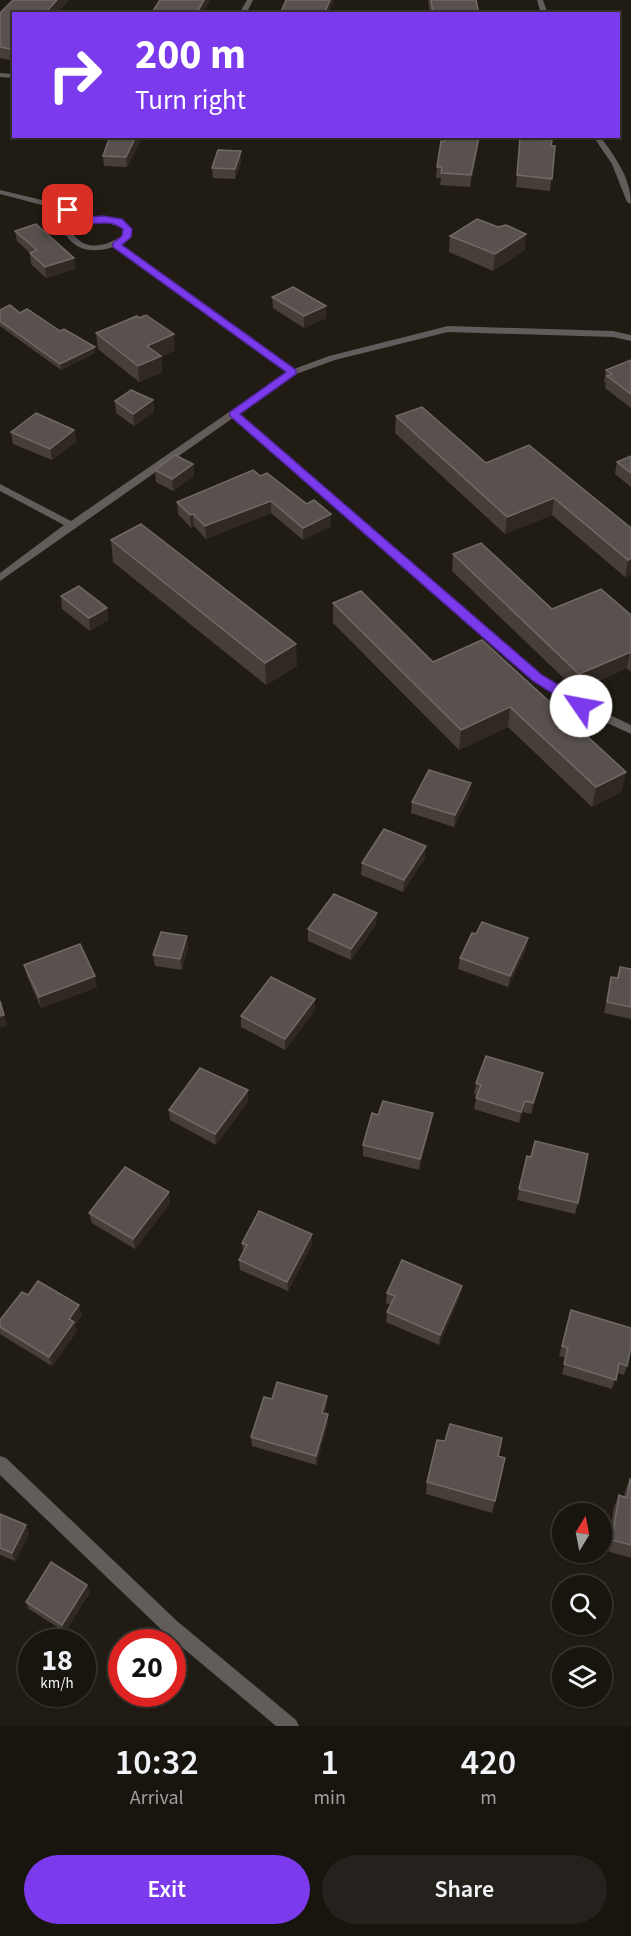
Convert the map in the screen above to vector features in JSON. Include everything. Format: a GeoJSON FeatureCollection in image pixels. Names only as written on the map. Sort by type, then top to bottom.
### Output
{"type":"FeatureCollection","features":[{"type":"Feature","properties":{"kind":"lane"},"geometry":{"type":"LineString","coordinates":[[597,138],[616,164],[631,202]]}},
{"type":"Feature","properties":{"kind":"lane"},"geometry":{"type":"LineString","coordinates":[[0,192],[68,210],[86,220]]}},
{"type":"Feature","properties":{"kind":"lane"},"geometry":{"type":"LineString","coordinates":[[86,220],[119,221],[128,229],[126,237],[116,245],[100,248],[84,247],[73,242],[69,234],[74,226],[86,220]]}},
{"type":"Feature","properties":{"kind":"lane"},"geometry":{"type":"LineString","coordinates":[[116,245],[293,372]]}},
{"type":"Feature","properties":{"kind":"lane"},"geometry":{"type":"LineString","coordinates":[[0,578],[71,525],[293,372],[332,358],[448,329],[613,334],[631,338]]}},
{"type":"Feature","properties":{"kind":"lane"},"geometry":{"type":"LineString","coordinates":[[234,414],[538,678],[581,706],[631,730]]}},
{"type":"Feature","properties":{"kind":"lane"},"geometry":{"type":"LineString","coordinates":[[0,487],[71,525]]}},
{"type":"Feature","properties":{"kind":"lane"},"geometry":{"type":"LineString","coordinates":[[0,1464],[171,1627],[290,1726]]}},
{"type":"Feature","properties":{"kind":"building"},"geometry":{"type":"Polygon","coordinates":[[[13,0],[57,0],[46,12],[12,12],[12,47],[10,49],[0,47],[0,13],[13,0]]]}},
{"type":"Feature","properties":{"kind":"building"},"geometry":{"type":"Polygon","coordinates":[[[160,0],[204,0],[197,12],[152,12],[160,0]]]}},
{"type":"Feature","properties":{"kind":"building"},"geometry":{"type":"Polygon","coordinates":[[[286,0],[330,0],[325,12],[281,12],[286,0]]]}},
{"type":"Feature","properties":{"kind":"building"},"geometry":{"type":"Polygon","coordinates":[[[431,0],[476,0],[479,12],[433,12],[431,0]]]}},
{"type":"Feature","properties":{"kind":"building"},"geometry":{"type":"Polygon","coordinates":[[[109,138],[135,138],[126,157],[103,156],[109,138]]]}},
{"type":"Feature","properties":{"kind":"building"},"geometry":{"type":"Polygon","coordinates":[[[445,138],[479,138],[471,175],[441,173],[442,167],[437,167],[441,141],[444,142],[445,138]]]}},
{"type":"Feature","properties":{"kind":"building"},"geometry":{"type":"Polygon","coordinates":[[[520,138],[552,140],[551,146],[555,146],[552,179],[517,175],[520,138]]]}},
{"type":"Feature","properties":{"kind":"building"},"geometry":{"type":"Polygon","coordinates":[[[218,150],[241,151],[235,169],[212,168],[218,150]]]}},
{"type":"Feature","properties":{"kind":"building"},"geometry":{"type":"Polygon","coordinates":[[[477,219],[498,227],[506,225],[526,234],[495,254],[450,236],[477,219]]]}},
{"type":"Feature","properties":{"kind":"building"},"geometry":{"type":"Polygon","coordinates":[[[36,224],[74,258],[45,267],[30,253],[37,250],[15,231],[36,224]]]}},
{"type":"Feature","properties":{"kind":"building"},"geometry":{"type":"Polygon","coordinates":[[[293,287],[326,306],[304,316],[272,297],[293,287]]]}},
{"type":"Feature","properties":{"kind":"building"},"geometry":{"type":"Polygon","coordinates":[[[10,305],[20,313],[27,309],[60,331],[64,329],[95,347],[60,364],[0,321],[0,310],[10,305]]]}},
{"type":"Feature","properties":{"kind":"building"},"geometry":{"type":"Polygon","coordinates":[[[146,315],[174,334],[147,346],[161,356],[138,366],[96,333],[137,316],[139,318],[146,315]]]}},
{"type":"Feature","properties":{"kind":"building"},"geometry":{"type":"Polygon","coordinates":[[[631,360],[631,394],[607,376],[612,374],[606,370],[631,360]]]}},
{"type":"Feature","properties":{"kind":"building"},"geometry":{"type":"Polygon","coordinates":[[[131,390],[153,400],[133,414],[115,401],[131,390]]]}},
{"type":"Feature","properties":{"kind":"building"},"geometry":{"type":"Polygon","coordinates":[[[422,407],[486,463],[529,445],[631,528],[631,558],[628,560],[554,498],[507,517],[396,416],[422,407]]]}},
{"type":"Feature","properties":{"kind":"building"},"geometry":{"type":"Polygon","coordinates":[[[36,413],[74,430],[50,449],[11,432],[36,413]]]}},
{"type":"Feature","properties":{"kind":"building"},"geometry":{"type":"Polygon","coordinates":[[[175,455],[193,464],[172,479],[155,470],[175,455]]]}},
{"type":"Feature","properties":{"kind":"building"},"geometry":{"type":"Polygon","coordinates":[[[631,456],[631,473],[617,462],[631,456]]]}},
{"type":"Feature","properties":{"kind":"building"},"geometry":{"type":"Polygon","coordinates":[[[253,470],[260,476],[267,473],[307,504],[314,500],[331,514],[303,528],[271,501],[205,526],[177,502],[253,470]]]}},
{"type":"Feature","properties":{"kind":"building"},"geometry":{"type":"Polygon","coordinates":[[[141,524],[296,644],[265,663],[111,540],[141,524]]]}},
{"type":"Feature","properties":{"kind":"building"},"geometry":{"type":"Polygon","coordinates":[[[481,543],[552,609],[601,589],[631,615],[631,652],[579,674],[453,554],[481,543]]]}},
{"type":"Feature","properties":{"kind":"building"},"geometry":{"type":"Polygon","coordinates":[[[79,586],[107,608],[89,618],[61,596],[79,586]]]}},
{"type":"Feature","properties":{"kind":"building"},"geometry":{"type":"Polygon","coordinates":[[[361,591],[433,662],[482,640],[626,772],[596,787],[510,707],[461,730],[333,603],[361,591]]]}},
{"type":"Feature","properties":{"kind":"building"},"geometry":{"type":"Polygon","coordinates":[[[429,770],[471,783],[455,815],[412,802],[429,770]]]}},
{"type":"Feature","properties":{"kind":"building"},"geometry":{"type":"Polygon","coordinates":[[[384,829],[426,846],[404,880],[362,863],[384,829]]]}},
{"type":"Feature","properties":{"kind":"building"},"geometry":{"type":"Polygon","coordinates":[[[334,894],[377,913],[351,949],[308,929],[334,894]]]}},
{"type":"Feature","properties":{"kind":"building"},"geometry":{"type":"Polygon","coordinates":[[[482,922],[528,938],[510,976],[460,958],[472,933],[476,934],[482,922]]]}},
{"type":"Feature","properties":{"kind":"building"},"geometry":{"type":"Polygon","coordinates":[[[161,932],[187,936],[180,959],[153,955],[161,932]]]}},
{"type":"Feature","properties":{"kind":"building"},"geometry":{"type":"Polygon","coordinates":[[[80,944],[95,976],[39,997],[24,965],[80,944]]]}},
{"type":"Feature","properties":{"kind":"building"},"geometry":{"type":"Polygon","coordinates":[[[620,967],[631,969],[631,1007],[607,1002],[611,977],[618,978],[620,967]]]}},
{"type":"Feature","properties":{"kind":"building"},"geometry":{"type":"Polygon","coordinates":[[[271,977],[315,999],[285,1039],[241,1016],[271,977]]]}},
{"type":"Feature","properties":{"kind":"building"},"geometry":{"type":"Polygon","coordinates":[[[0,1001],[4,1015],[0,1016],[0,1001]]]}},
{"type":"Feature","properties":{"kind":"building"},"geometry":{"type":"Polygon","coordinates":[[[486,1056],[543,1073],[533,1103],[525,1101],[521,1112],[476,1098],[481,1085],[476,1083],[486,1056]]]}},
{"type":"Feature","properties":{"kind":"building"},"geometry":{"type":"Polygon","coordinates":[[[200,1068],[248,1090],[215,1134],[169,1110],[200,1068]]]}},
{"type":"Feature","properties":{"kind":"building"},"geometry":{"type":"Polygon","coordinates":[[[383,1101],[433,1113],[420,1159],[363,1145],[372,1113],[378,1115],[383,1101]]]}},
{"type":"Feature","properties":{"kind":"building"},"geometry":{"type":"Polygon","coordinates":[[[535,1141],[588,1154],[578,1203],[519,1189],[527,1156],[531,1157],[535,1141]]]}},
{"type":"Feature","properties":{"kind":"building"},"geometry":{"type":"Polygon","coordinates":[[[125,1167],[169,1192],[133,1239],[89,1213],[125,1167]]]}},
{"type":"Feature","properties":{"kind":"building"},"geometry":{"type":"Polygon","coordinates":[[[259,1211],[312,1234],[287,1282],[239,1260],[247,1245],[242,1243],[259,1211]]]}},
{"type":"Feature","properties":{"kind":"building"},"geometry":{"type":"Polygon","coordinates":[[[402,1260],[462,1286],[440,1335],[387,1312],[395,1296],[387,1293],[402,1260]]]}},
{"type":"Feature","properties":{"kind":"building"},"geometry":{"type":"Polygon","coordinates":[[[38,1281],[79,1305],[69,1319],[74,1322],[49,1357],[0,1327],[0,1320],[22,1292],[28,1295],[38,1281]]]}},
{"type":"Feature","properties":{"kind":"building"},"geometry":{"type":"Polygon","coordinates":[[[571,1310],[631,1328],[631,1347],[627,1366],[619,1363],[616,1380],[564,1364],[568,1348],[562,1346],[571,1310]]]}},
{"type":"Feature","properties":{"kind":"building"},"geometry":{"type":"Polygon","coordinates":[[[277,1382],[327,1396],[322,1413],[328,1414],[316,1456],[251,1437],[264,1397],[272,1399],[277,1382]]]}},
{"type":"Feature","properties":{"kind":"building"},"geometry":{"type":"Polygon","coordinates":[[[450,1424],[502,1438],[498,1456],[505,1458],[495,1501],[427,1482],[437,1440],[445,1441],[450,1424]]]}},
{"type":"Feature","properties":{"kind":"building"},"geometry":{"type":"Polygon","coordinates":[[[631,1479],[631,1545],[612,1540],[619,1495],[627,1498],[631,1479]]]}},
{"type":"Feature","properties":{"kind":"building"},"geometry":{"type":"Polygon","coordinates":[[[0,1514],[26,1525],[12,1553],[0,1548],[0,1514]]]}},
{"type":"Feature","properties":{"kind":"building"},"geometry":{"type":"Polygon","coordinates":[[[51,1562],[87,1585],[62,1625],[26,1602],[51,1562]]]}},
{"type":"Feature","properties":{"kind":"route"},"geometry":{"type":"LineString","coordinates":[[68,210],[86,220],[103,218],[119,221],[128,229],[126,237],[116,245],[293,372],[234,414],[538,678],[581,706]]}}]}
